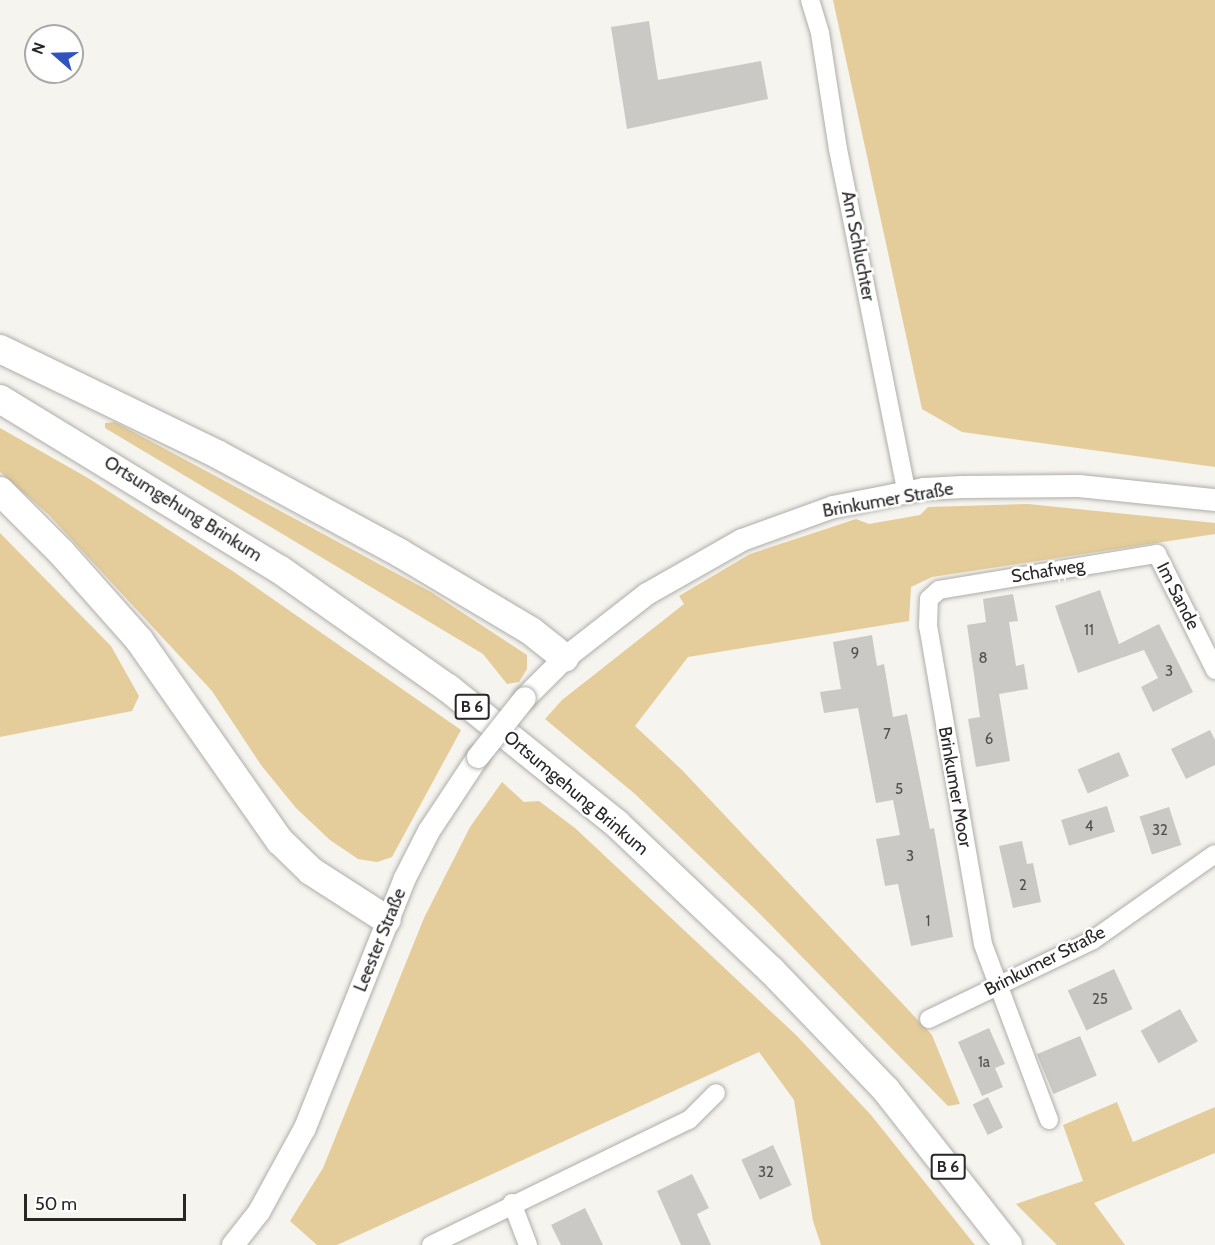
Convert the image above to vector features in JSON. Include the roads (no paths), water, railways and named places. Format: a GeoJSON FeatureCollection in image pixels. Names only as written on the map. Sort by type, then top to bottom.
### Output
{"type":"FeatureCollection","features":[{"type":"Feature","properties":{"kind":"highway"},"geometry":{"type":"LineString","coordinates":[[0,349],[218,454],[400,553],[531,631],[565,658]]}},
{"type":"Feature","properties":{"kind":"highway","name":"Ortsumgehung Brinkum"},"geometry":{"type":"LineString","coordinates":[[0,399],[279,569],[448,688],[617,824],[771,970],[886,1090],[1008,1245]]}},
{"type":"Feature","properties":{"kind":"highway"},"geometry":{"type":"LineString","coordinates":[[0,490],[139,640],[280,841],[311,870],[387,920]]}},
{"type":"Feature","properties":{"kind":"street","name":"Am Schluchter"},"geometry":{"type":"LineString","coordinates":[[810,0],[820,33],[838,149],[907,493]]}},
{"type":"Feature","properties":{"kind":"street","name":"Brinkumer Straße"},"geometry":{"type":"LineString","coordinates":[[565,658],[647,594],[742,540],[833,507],[907,493],[962,487],[1079,486],[1215,500]]}},
{"type":"Feature","properties":{"kind":"street","name":"Schafweg"},"geometry":{"type":"LineString","coordinates":[[939,590],[1157,554]]}},
{"type":"Feature","properties":{"kind":"street","name":"Im Sande"},"geometry":{"type":"LineString","coordinates":[[1157,554],[1215,670]]}},
{"type":"Feature","properties":{"kind":"street","name":"Brinkumer Moor"},"geometry":{"type":"LineString","coordinates":[[939,590],[929,599],[928,626],[983,944],[1049,1120]]}},
{"type":"Feature","properties":{"kind":"street","name":"Leester Straße"},"geometry":{"type":"LineString","coordinates":[[233,1245],[259,1212],[305,1128],[387,920],[429,831],[478,757],[525,698],[565,658]]}},
{"type":"Feature","properties":{"kind":"street","name":"Brinkumer Straße"},"geometry":{"type":"LineString","coordinates":[[929,1019],[1093,940],[1215,854]]}},
{"type":"Feature","properties":{"kind":"street"},"geometry":{"type":"LineString","coordinates":[[431,1245],[512,1203],[689,1120],[716,1093]]}},
{"type":"Feature","properties":{"kind":"street"},"geometry":{"type":"LineString","coordinates":[[512,1203],[528,1245]]}}]}
